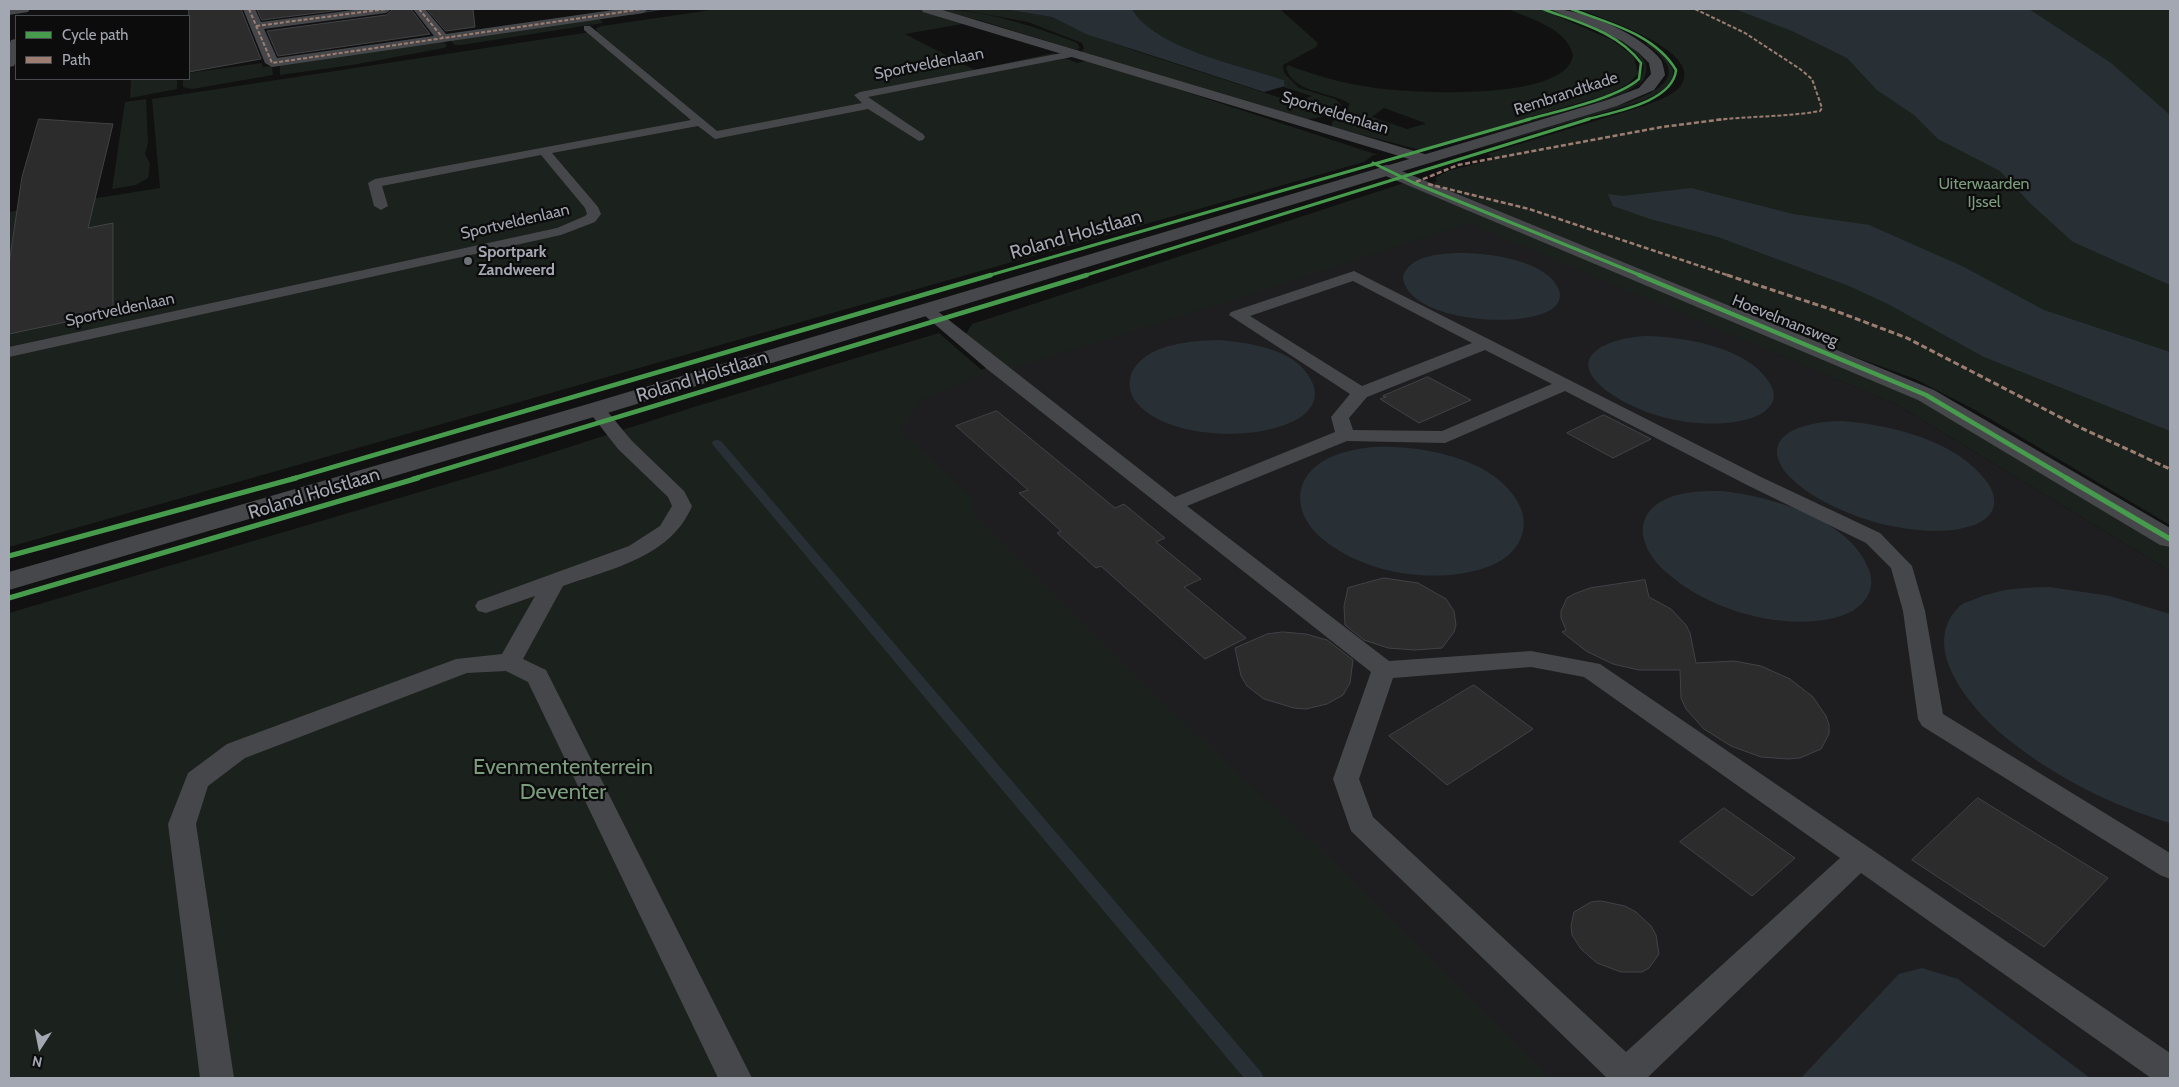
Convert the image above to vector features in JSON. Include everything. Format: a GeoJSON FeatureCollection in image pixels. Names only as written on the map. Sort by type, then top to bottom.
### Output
{"type":"FeatureCollection","features":[{"type":"Feature","properties":{"kind":"street"},"geometry":{"type":"LineString","coordinates":[[9,10],[24,9]]}},
{"type":"Feature","properties":{"kind":"street"},"geometry":{"type":"LineString","coordinates":[[249,9],[272,63],[444,38],[595,12],[643,9]]}},
{"type":"Feature","properties":{"kind":"street"},"geometry":{"type":"LineString","coordinates":[[256,26],[386,9]]}},
{"type":"Feature","properties":{"kind":"street"},"geometry":{"type":"LineString","coordinates":[[419,9],[444,38]]}},
{"type":"Feature","properties":{"kind":"street","name":"Sportveldenlaan"},"geometry":{"type":"LineString","coordinates":[[927,9],[1425,159]]}},
{"type":"Feature","properties":{"kind":"street","name":"Rembrandtkade"},"geometry":{"type":"LineString","coordinates":[[1425,159],[1622,100],[1640,92],[1655,81],[1658,68],[1654,59],[1647,51],[1618,34],[1556,9]]}},
{"type":"Feature","properties":{"kind":"street"},"geometry":{"type":"LineString","coordinates":[[9,63],[15,46]]}},
{"type":"Feature","properties":{"kind":"street","name":"Roland Holstlaan"},"geometry":{"type":"LineString","coordinates":[[9,580],[596,409],[1425,159]]}},
{"type":"Feature","properties":{"kind":"street","name":"Hoevelmansweg"},"geometry":{"type":"LineString","coordinates":[[1387,170],[1926,395],[2170,539]]}},
{"type":"Feature","properties":{"kind":"street","name":"Roland Holstlaan"},"geometry":{"type":"LineString","coordinates":[[9,571],[112,549]]}},
{"type":"Feature","properties":{"kind":"lane","name":"Sportveldenlaan"},"geometry":{"type":"LineString","coordinates":[[587,28],[715,134],[870,105]]}},
{"type":"Feature","properties":{"kind":"lane","name":"Sportveldenlaan"},"geometry":{"type":"LineString","coordinates":[[870,105],[860,95],[1077,53]]}},
{"type":"Feature","properties":{"kind":"lane"},"geometry":{"type":"LineString","coordinates":[[870,105],[919,137]]}},
{"type":"Feature","properties":{"kind":"lane"},"geometry":{"type":"LineString","coordinates":[[381,206],[373,180],[700,122]]}},
{"type":"Feature","properties":{"kind":"lane","name":"Sportveldenlaan"},"geometry":{"type":"LineString","coordinates":[[9,352],[561,231],[590,219],[594,214],[591,207],[544,151]]}},
{"type":"Feature","properties":{"kind":"lane"},"geometry":{"type":"LineString","coordinates":[[1362,393],[1237,315],[1354,276],[1754,481],[1874,538],[1901,566],[1914,610],[1931,719],[2170,867]]}},
{"type":"Feature","properties":{"kind":"lane"},"geometry":{"type":"LineString","coordinates":[[925,309],[993,366],[1384,670],[1531,659],[1591,670],[1859,858],[2170,1072]]}},
{"type":"Feature","properties":{"kind":"lane"},"geometry":{"type":"LineString","coordinates":[[1345,435],[1340,417],[1362,393],[1486,344]]}},
{"type":"Feature","properties":{"kind":"lane"},"geometry":{"type":"LineString","coordinates":[[1172,505],[1345,435],[1445,437],[1566,384]]}},
{"type":"Feature","properties":{"kind":"lane"},"geometry":{"type":"LineString","coordinates":[[486,606],[650,545],[666,533],[677,520],[682,506],[677,495],[625,445],[596,409]]}},
{"type":"Feature","properties":{"kind":"lane"},"geometry":{"type":"LineString","coordinates":[[509,662],[555,581]]}},
{"type":"Feature","properties":{"kind":"lane"},"geometry":{"type":"LineString","coordinates":[[217,1078],[182,824],[197,780],[236,751],[464,665],[509,662],[537,676],[735,1078]]}},
{"type":"Feature","properties":{"kind":"lane"},"geometry":{"type":"LineString","coordinates":[[1384,670],[1346,779],[1361,822],[1627,1076],[1859,858]]}},
{"type":"Feature","properties":{"kind":"shaded area"},"geometry":{"type":"Polygon","coordinates":[[[1004,9],[1132,9],[1143,23],[1159,35],[1200,54],[1284,80],[1285,86],[1264,92],[1086,34],[1052,17],[1004,9]]]}},
{"type":"Feature","properties":{"kind":"shaded area"},"geometry":{"type":"Polygon","coordinates":[[[1735,9],[2029,9],[2111,63],[2170,115],[2170,285],[2073,242],[2031,204],[2000,171],[1938,139],[1914,115],[1877,90],[1847,58],[1792,31],[1735,9]]]}},
{"type":"Feature","properties":{"kind":"shaded area"},"geometry":{"type":"Polygon","coordinates":[[[1691,188],[1793,214],[1869,225],[1964,267],[2044,310],[2170,352],[2170,431],[1984,357],[1888,304],[1849,286],[1718,237],[1650,219],[1613,206],[1608,194],[1623,196],[1691,188]]]}},
{"type":"Feature","properties":{"kind":"shaded area"},"geometry":{"type":"Polygon","coordinates":[[[1450,213],[1898,405],[2170,571],[2170,1078],[1485,1078],[836,418],[1450,213]]]}},
{"type":"Feature","properties":{"kind":"shaded area"},"geometry":{"type":"Polygon","coordinates":[[[1456,253],[1498,256],[1529,264],[1552,279],[1559,290],[1559,301],[1552,309],[1537,315],[1517,319],[1493,320],[1444,312],[1424,304],[1409,292],[1403,277],[1411,265],[1425,258],[1456,253]]]}},
{"type":"Feature","properties":{"kind":"shaded area"},"geometry":{"type":"Polygon","coordinates":[[[1646,336],[1678,339],[1714,346],[1746,360],[1759,370],[1770,384],[1774,395],[1772,403],[1762,413],[1749,419],[1708,424],[1674,420],[1641,410],[1627,403],[1597,382],[1590,371],[1589,361],[1594,353],[1603,346],[1616,341],[1646,336]]]}},
{"type":"Feature","properties":{"kind":"shaded area"},"geometry":{"type":"Polygon","coordinates":[[[1219,340],[1256,345],[1269,349],[1293,360],[1302,368],[1310,378],[1314,399],[1303,415],[1280,427],[1249,433],[1215,433],[1182,428],[1154,417],[1134,399],[1130,387],[1130,379],[1135,367],[1143,359],[1162,348],[1173,345],[1219,340]]]}},
{"type":"Feature","properties":{"kind":"shaded area"},"geometry":{"type":"Polygon","coordinates":[[[1842,421],[1881,426],[1901,431],[1940,445],[1958,455],[1974,467],[1989,485],[1993,492],[1994,500],[1992,511],[1985,519],[1969,527],[1937,531],[1903,528],[1870,521],[1825,502],[1803,488],[1788,474],[1779,461],[1777,449],[1782,438],[1795,429],[1815,424],[1842,421]]]}},
{"type":"Feature","properties":{"kind":"shaded area"},"geometry":{"type":"Polygon","coordinates":[[[1375,447],[1415,449],[1458,458],[1496,478],[1511,492],[1521,509],[1523,529],[1518,544],[1510,554],[1497,563],[1466,573],[1441,575],[1406,574],[1388,570],[1355,559],[1339,551],[1314,531],[1306,520],[1300,496],[1302,485],[1308,474],[1331,457],[1353,450],[1375,447]]]}},
{"type":"Feature","properties":{"kind":"shaded area"},"geometry":{"type":"Polygon","coordinates":[[[1722,491],[1762,498],[1806,513],[1827,524],[1845,537],[1859,552],[1869,570],[1871,586],[1867,598],[1854,610],[1842,616],[1816,621],[1796,622],[1756,617],[1736,611],[1698,595],[1681,584],[1666,572],[1648,550],[1643,528],[1646,518],[1652,509],[1662,501],[1677,495],[1693,492],[1722,491]]]}},
{"type":"Feature","properties":{"kind":"shaded area"},"geometry":{"type":"Polygon","coordinates":[[[2049,587],[2110,596],[2170,614],[2170,823],[2106,799],[2046,766],[1995,728],[1966,696],[1955,678],[1947,659],[1944,640],[1948,622],[1961,605],[1985,595],[2003,591],[2020,588],[2049,587]]]}},
{"type":"Feature","properties":{"kind":"shaded area"},"geometry":{"type":"Polygon","coordinates":[[[1922,968],[1958,979],[2090,1078],[1801,1078],[1899,974],[1922,968]]]}},
{"type":"Feature","properties":{"kind":"green space","name":"Sportpark Zandweerd"},"geometry":{"type":"Polygon","coordinates":[[[718,9],[919,9],[968,23],[905,34],[975,70],[1053,53],[1077,63],[1089,60],[1378,155],[1373,155],[1364,162],[9,547],[9,212],[160,188],[152,99],[597,31],[596,28],[602,26],[718,9]]]}},
{"type":"Feature","properties":{"kind":"green space"},"geometry":{"type":"Polygon","coordinates":[[[933,9],[969,12],[1004,19],[1072,41],[1077,43],[1080,48],[1076,50],[982,21],[933,9]]]}},
{"type":"Feature","properties":{"kind":"green space"},"geometry":{"type":"Polygon","coordinates":[[[957,9],[1004,9],[1052,17],[1076,29],[1136,51],[1327,113],[1321,117],[1305,120],[1081,52],[1084,49],[1082,43],[1028,22],[957,9]]]}},
{"type":"Feature","properties":{"kind":"green space"},"geometry":{"type":"Polygon","coordinates":[[[1132,9],[1281,10],[1318,43],[1316,47],[1283,65],[1284,73],[1299,88],[1335,99],[1342,105],[1334,109],[1303,99],[1312,96],[1283,87],[1285,86],[1284,80],[1223,62],[1179,45],[1159,35],[1143,23],[1132,9]]]}},
{"type":"Feature","properties":{"kind":"green space"},"geometry":{"type":"Polygon","coordinates":[[[1508,9],[1541,9],[1612,40],[1634,57],[1638,74],[1628,84],[1606,95],[1420,150],[1332,127],[1332,122],[1338,118],[1330,116],[1348,107],[1350,104],[1297,83],[1290,76],[1286,68],[1288,65],[1328,78],[1369,87],[1447,92],[1515,88],[1544,81],[1564,70],[1573,55],[1563,38],[1556,31],[1508,9]],[[1384,108],[1372,117],[1407,129],[1425,123],[1384,108]]]}},
{"type":"Feature","properties":{"kind":"green space","name":"Uiterwaarden IJssel"},"geometry":{"type":"Polygon","coordinates":[[[1578,9],[2170,9],[2170,525],[1975,410],[1915,379],[1757,321],[1433,183],[1437,181],[1435,178],[1448,171],[1495,159],[1487,154],[1644,106],[1666,97],[1678,89],[1685,76],[1680,62],[1667,50],[1649,38],[1628,28],[1578,9]]]}},
{"type":"Feature","properties":{"kind":"green space"},"geometry":{"type":"Polygon","coordinates":[[[598,17],[603,23],[461,45],[455,45],[449,39],[598,17]]]}},
{"type":"Feature","properties":{"kind":"green space"},"geometry":{"type":"Polygon","coordinates":[[[1596,28],[1616,37],[1638,52],[1645,61],[1647,71],[1642,82],[1626,92],[1605,100],[1422,153],[1616,95],[1640,82],[1644,67],[1639,57],[1617,39],[1596,28]]]}},
{"type":"Feature","properties":{"kind":"green space"},"geometry":{"type":"Polygon","coordinates":[[[443,40],[447,46],[444,48],[352,65],[280,75],[280,64],[443,40]]]}},
{"type":"Feature","properties":{"kind":"green space"},"geometry":{"type":"Polygon","coordinates":[[[1648,43],[1665,56],[1673,69],[1673,76],[1670,82],[1660,92],[1633,104],[1452,157],[1629,102],[1653,92],[1667,79],[1669,72],[1666,63],[1659,54],[1646,44],[1648,43]]]}},
{"type":"Feature","properties":{"kind":"green space"},"geometry":{"type":"Polygon","coordinates":[[[262,63],[263,67],[272,66],[273,75],[192,89],[183,87],[183,80],[190,80],[190,73],[262,63]]]}},
{"type":"Feature","properties":{"kind":"green space"},"geometry":{"type":"Polygon","coordinates":[[[131,80],[177,80],[177,89],[130,98],[131,80]]]}},
{"type":"Feature","properties":{"kind":"green space"},"geometry":{"type":"Polygon","coordinates":[[[146,99],[148,143],[145,154],[150,164],[148,178],[136,185],[112,189],[125,102],[146,99]]]}},
{"type":"Feature","properties":{"kind":"green space"},"geometry":{"type":"Polygon","coordinates":[[[1404,183],[1867,373],[1953,415],[2170,546],[2170,571],[1898,405],[1469,223],[1233,300],[1010,369],[966,334],[972,324],[1404,183]]]}},
{"type":"Feature","properties":{"kind":"green space","name":"Evenmententerrein Deventer"},"geometry":{"type":"Polygon","coordinates":[[[939,333],[985,373],[922,400],[899,430],[972,497],[972,512],[981,522],[1160,701],[1329,858],[1549,1078],[9,1078],[9,613],[535,458],[694,407],[939,333]]]}},
{"type":"Feature","properties":{"kind":"building"},"geometry":{"type":"Polygon","coordinates":[[[189,9],[241,9],[261,59],[190,72],[189,9]]]}},
{"type":"Feature","properties":{"kind":"building"},"geometry":{"type":"Polygon","coordinates":[[[257,9],[348,9],[262,20],[257,9]]]}},
{"type":"Feature","properties":{"kind":"building"},"geometry":{"type":"Polygon","coordinates":[[[394,9],[411,9],[430,34],[278,56],[267,31],[386,15],[394,9]]]}},
{"type":"Feature","properties":{"kind":"building"},"geometry":{"type":"Polygon","coordinates":[[[427,9],[473,9],[475,27],[446,31],[427,9]]]}},
{"type":"Feature","properties":{"kind":"building"},"geometry":{"type":"Polygon","coordinates":[[[39,119],[113,124],[88,228],[113,223],[113,312],[9,334],[9,264],[22,177],[39,119]]]}},
{"type":"Feature","properties":{"kind":"building"},"geometry":{"type":"Polygon","coordinates":[[[1428,377],[1471,400],[1419,423],[1380,399],[1386,397],[1383,396],[1428,377]]]}},
{"type":"Feature","properties":{"kind":"building"},"geometry":{"type":"Polygon","coordinates":[[[997,411],[1115,508],[1124,504],[1165,538],[1156,542],[1201,579],[1184,587],[1246,638],[1205,659],[1101,566],[1096,568],[1057,533],[1061,531],[1019,493],[1028,490],[956,426],[997,411]]]}},
{"type":"Feature","properties":{"kind":"building"},"geometry":{"type":"Polygon","coordinates":[[[1604,415],[1651,439],[1613,458],[1567,433],[1604,415]]]}},
{"type":"Feature","properties":{"kind":"building"},"geometry":{"type":"Polygon","coordinates":[[[1384,578],[1418,583],[1446,599],[1454,611],[1456,625],[1454,632],[1442,648],[1415,650],[1388,648],[1364,640],[1345,625],[1344,606],[1348,588],[1384,578]]]}},
{"type":"Feature","properties":{"kind":"building"},"geometry":{"type":"Polygon","coordinates":[[[1645,580],[1649,597],[1671,609],[1686,625],[1690,633],[1696,663],[1734,661],[1761,666],[1790,679],[1813,697],[1826,716],[1829,725],[1829,734],[1821,749],[1800,758],[1788,759],[1761,757],[1731,746],[1704,729],[1686,709],[1681,698],[1680,670],[1639,670],[1613,664],[1586,651],[1562,632],[1566,630],[1561,618],[1561,611],[1567,598],[1590,588],[1645,580]]]}},
{"type":"Feature","properties":{"kind":"building"},"geometry":{"type":"Polygon","coordinates":[[[1283,632],[1306,634],[1327,640],[1353,660],[1350,683],[1343,695],[1327,704],[1306,709],[1294,708],[1264,699],[1247,686],[1241,676],[1235,648],[1267,634],[1283,632]]]}},
{"type":"Feature","properties":{"kind":"building"},"geometry":{"type":"Polygon","coordinates":[[[1474,685],[1533,729],[1447,785],[1389,736],[1474,685]]]}},
{"type":"Feature","properties":{"kind":"building"},"geometry":{"type":"Polygon","coordinates":[[[1978,798],[2108,878],[2044,947],[1912,860],[1978,798]]]}},
{"type":"Feature","properties":{"kind":"building"},"geometry":{"type":"Polygon","coordinates":[[[1724,808],[1795,858],[1752,896],[1680,842],[1724,808]]]}},
{"type":"Feature","properties":{"kind":"building"},"geometry":{"type":"Polygon","coordinates":[[[1601,901],[1625,906],[1636,912],[1651,926],[1656,935],[1659,954],[1649,968],[1642,972],[1621,972],[1597,963],[1581,949],[1572,935],[1571,926],[1574,912],[1591,902],[1601,901]]]}},
{"type":"Feature","properties":{"kind":"waterway"},"geometry":{"type":"LineString","coordinates":[[631,14],[666,9]]}},
{"type":"Feature","properties":{"kind":"waterway"},"geometry":{"type":"LineString","coordinates":[[717,443],[1255,1078]]}},
{"type":"Feature","properties":{"kind":"marked path"},"geometry":{"type":"LineString","coordinates":[[249,9],[272,63],[643,9]]}},
{"type":"Feature","properties":{"kind":"marked path"},"geometry":{"type":"LineString","coordinates":[[256,26],[386,9]]}},
{"type":"Feature","properties":{"kind":"marked path"},"geometry":{"type":"LineString","coordinates":[[419,9],[443,38]]}},
{"type":"Feature","properties":{"kind":"marked path"},"geometry":{"type":"LineString","coordinates":[[1416,182],[1458,165],[1662,127],[1748,116],[1804,114],[1820,111],[1822,108],[1812,79],[1800,69],[1745,33],[1695,9]]}},
{"type":"Feature","properties":{"kind":"marked path"},"geometry":{"type":"LineString","coordinates":[[1428,184],[1529,209],[1833,310],[1907,338],[2079,427],[2170,469]]}},
{"type":"Feature","properties":{"kind":"cycle path"},"geometry":{"type":"LineString","coordinates":[[9,556],[240,494],[1373,163],[1431,149],[1615,93],[1631,86],[1639,79],[1641,63],[1634,53],[1624,45],[1597,30],[1543,9]]}},
{"type":"Feature","properties":{"kind":"cycle path"},"geometry":{"type":"LineString","coordinates":[[9,598],[606,422],[1376,186],[1459,158],[1642,103],[1654,98],[1670,87],[1676,70],[1670,59],[1659,49],[1630,32],[1571,9]]}},
{"type":"Feature","properties":{"kind":"cycle path"},"geometry":{"type":"LineString","coordinates":[[1373,163],[1414,183],[1772,329],[1926,395],[2170,539]]}},
{"type":"Feature","properties":{"kind":"place","name":"Sportpark Zandweerd"},"geometry":{"type":"Point","coordinates":[468,261]}}]}
